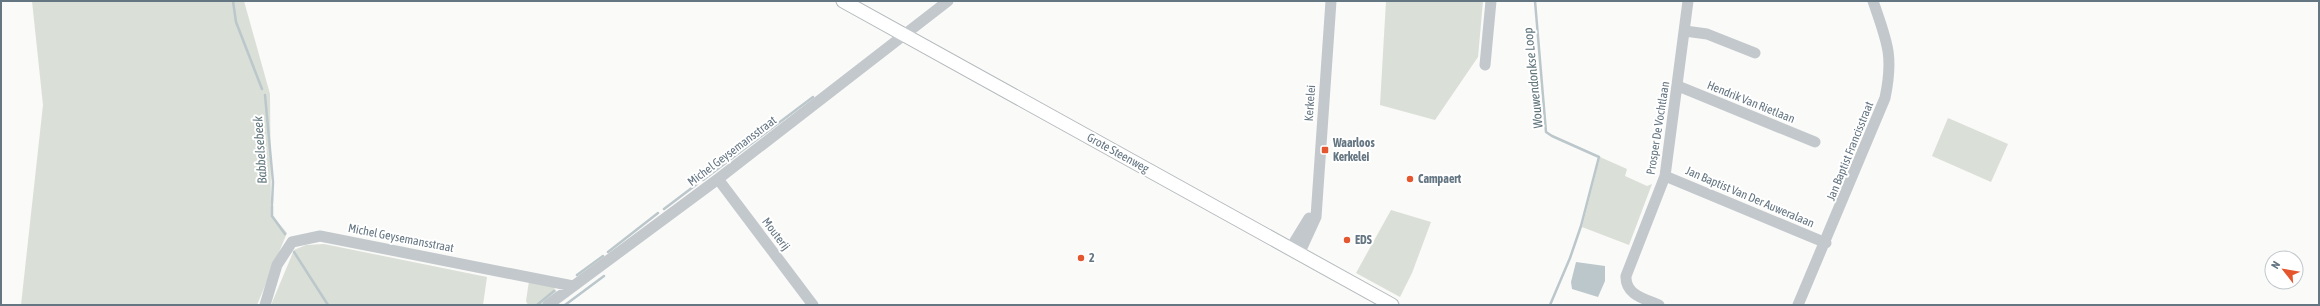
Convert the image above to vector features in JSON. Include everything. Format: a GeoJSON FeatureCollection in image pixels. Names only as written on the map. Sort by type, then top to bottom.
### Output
{"type":"FeatureCollection","features":[{"type":"Feature","properties":{"kind":"main road","name":"Grote Steenweg"},"geometry":{"type":"LineString","coordinates":[[843,1],[1392,305]]}},
{"type":"Feature","properties":{"kind":"street","name":"Michel Geysemansstraat"},"geometry":{"type":"LineString","coordinates":[[548,305],[718,179],[948,1]]}},
{"type":"Feature","properties":{"kind":"street","name":"Kerkelei"},"geometry":{"type":"LineString","coordinates":[[1295,251],[1316,217],[1315,207],[1331,1]]}},
{"type":"Feature","properties":{"kind":"street"},"geometry":{"type":"LineString","coordinates":[[1485,65],[1491,1]]}},
{"type":"Feature","properties":{"kind":"street","name":"Prosper De Vochtlaan"},"geometry":{"type":"LineString","coordinates":[[1659,305],[1631,292],[1626,281],[1628,270],[1665,176],[1688,1]]}},
{"type":"Feature","properties":{"kind":"street","name":"Jan Baptist Francisstraat"},"geometry":{"type":"LineString","coordinates":[[1798,305],[1826,243],[1881,112],[1891,63],[1873,1]]}},
{"type":"Feature","properties":{"kind":"street"},"geometry":{"type":"LineString","coordinates":[[1685,30],[1707,34],[1755,53]]}},
{"type":"Feature","properties":{"kind":"street","name":"Hendrik Van Rietlaan"},"geometry":{"type":"LineString","coordinates":[[1678,86],[1815,142]]}},
{"type":"Feature","properties":{"kind":"street","name":"Jan Baptist Van Der Auweralaan"},"geometry":{"type":"LineString","coordinates":[[1665,176],[1826,243]]}},
{"type":"Feature","properties":{"kind":"street","name":"Mouterij"},"geometry":{"type":"LineString","coordinates":[[718,179],[813,305]]}},
{"type":"Feature","properties":{"kind":"street","name":"Michel Geysemansstraat"},"geometry":{"type":"LineString","coordinates":[[265,305],[277,265],[292,242],[320,236],[574,286]]}},
{"type":"Feature","properties":{"kind":"shaded area"},"geometry":{"type":"Polygon","coordinates":[[[32,1],[244,1],[270,94],[271,214],[287,233],[257,305],[21,305],[43,105],[32,1]]]}},
{"type":"Feature","properties":{"kind":"shaded area"},"geometry":{"type":"Polygon","coordinates":[[[1386,1],[1483,1],[1478,57],[1435,120],[1380,105],[1386,1]]]}},
{"type":"Feature","properties":{"kind":"shaded area"},"geometry":{"type":"Polygon","coordinates":[[[1948,118],[2008,144],[1991,182],[1932,156],[1948,118]]]}},
{"type":"Feature","properties":{"kind":"shaded area"},"geometry":{"type":"Polygon","coordinates":[[[1600,157],[1627,169],[1625,176],[1647,186],[1652,184],[1629,245],[1582,227],[1600,157]]]}},
{"type":"Feature","properties":{"kind":"shaded area"},"geometry":{"type":"Polygon","coordinates":[[[1391,210],[1431,222],[1412,273],[1400,297],[1356,273],[1391,210]]]}},
{"type":"Feature","properties":{"kind":"shaded area"},"geometry":{"type":"Polygon","coordinates":[[[324,244],[487,277],[483,305],[271,305],[294,250],[306,245],[324,244]]]}},
{"type":"Feature","properties":{"kind":"shaded area"},"geometry":{"type":"Polygon","coordinates":[[[1576,262],[1605,266],[1605,281],[1598,297],[1572,289],[1571,282],[1576,262]]]}},
{"type":"Feature","properties":{"kind":"shaded area"},"geometry":{"type":"Polygon","coordinates":[[[529,281],[552,285],[557,292],[541,305],[528,305],[526,301],[529,281]]]}},
{"type":"Feature","properties":{"kind":"waterway","name":"Babbelsebeek"},"geometry":{"type":"LineString","coordinates":[[233,1],[236,22],[262,89]]}},
{"type":"Feature","properties":{"kind":"waterway","name":"Wouwendonkse Loop"},"geometry":{"type":"LineString","coordinates":[[1535,1],[1546,132],[1599,157],[1581,226],[1570,258],[1550,305]]}},
{"type":"Feature","properties":{"kind":"waterway","name":"Babbelsebeek"},"geometry":{"type":"LineString","coordinates":[[265,95],[273,182],[272,204]]}},
{"type":"Feature","properties":{"kind":"waterway"},"geometry":{"type":"LineString","coordinates":[[703,180],[813,97]]}},
{"type":"Feature","properties":{"kind":"waterway"},"geometry":{"type":"LineString","coordinates":[[664,209],[697,184]]}},
{"type":"Feature","properties":{"kind":"waterway","name":"Babbelsebeek"},"geometry":{"type":"LineString","coordinates":[[272,206],[272,216],[285,234]]}},
{"type":"Feature","properties":{"kind":"waterway"},"geometry":{"type":"LineString","coordinates":[[608,252],[658,213]]}},
{"type":"Feature","properties":{"kind":"waterway","name":"Babbelsebeek"},"geometry":{"type":"LineString","coordinates":[[294,252],[328,305]]}},
{"type":"Feature","properties":{"kind":"waterway"},"geometry":{"type":"LineString","coordinates":[[577,275],[603,256]]}},
{"type":"Feature","properties":{"kind":"waterway"},"geometry":{"type":"LineString","coordinates":[[565,305],[604,276]]}},
{"type":"Feature","properties":{"kind":"waterway"},"geometry":{"type":"LineString","coordinates":[[537,305],[554,291]]}},
{"type":"Feature","properties":{"kind":"place","name":"Waarloos Kerkelei"},"geometry":{"type":"Point","coordinates":[1325,150]}},
{"type":"Feature","properties":{"kind":"place","name":"Campaert"},"geometry":{"type":"Point","coordinates":[1410,179]}},
{"type":"Feature","properties":{"kind":"place","name":"EDS"},"geometry":{"type":"Point","coordinates":[1347,240]}},
{"type":"Feature","properties":{"kind":"place","name":"2"},"geometry":{"type":"Point","coordinates":[1081,258]}}]}
